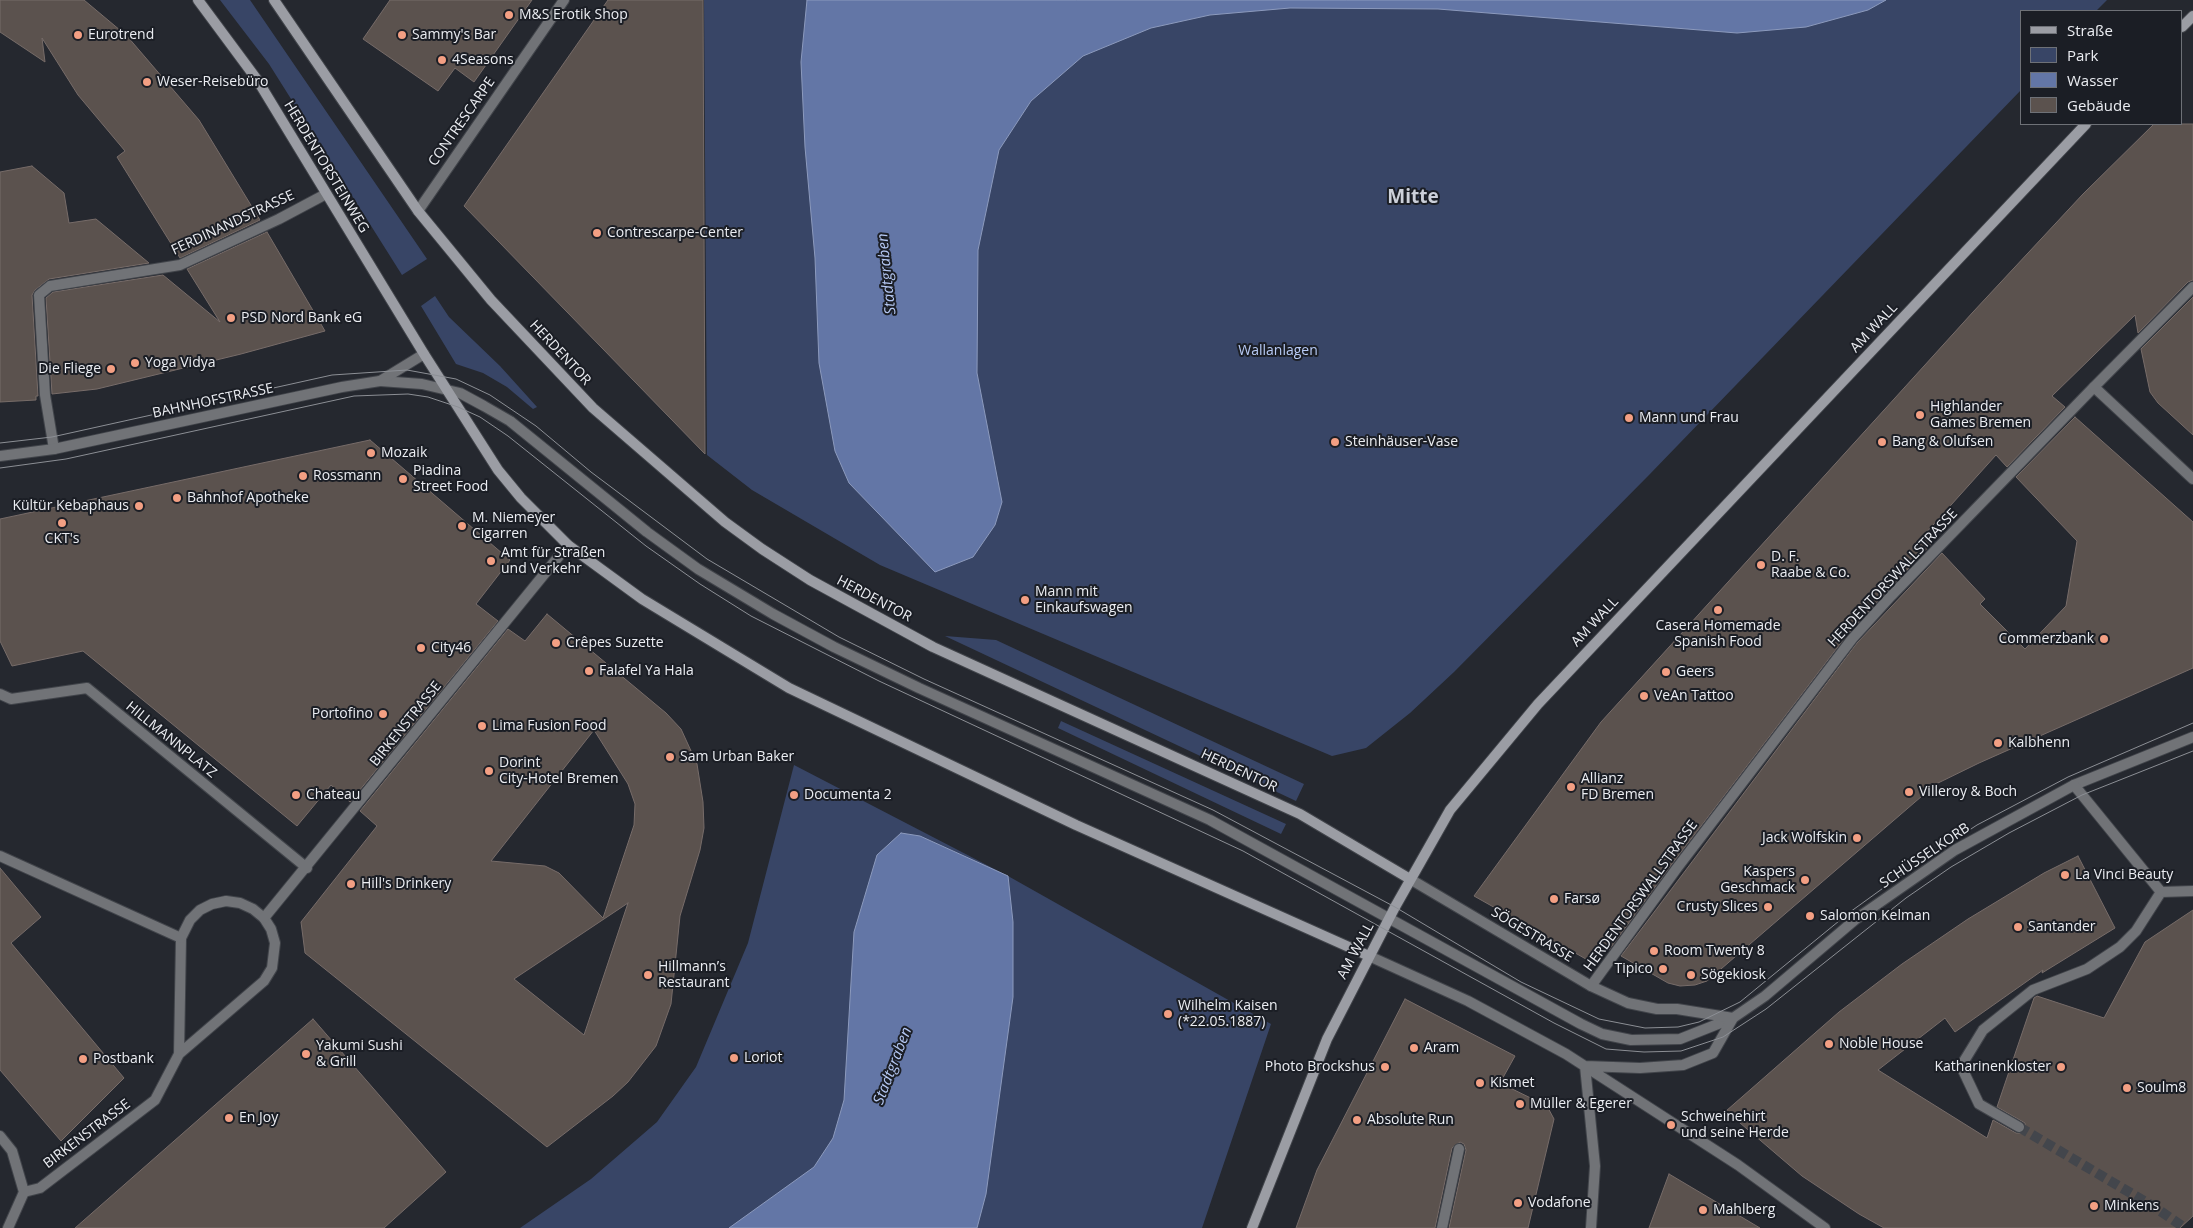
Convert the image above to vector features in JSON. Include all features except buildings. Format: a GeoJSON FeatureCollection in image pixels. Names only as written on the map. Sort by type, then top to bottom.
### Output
{"type":"FeatureCollection","features":[{"type":"Feature","properties":{"kind":"main road","name":"HERDENTORSTEINWEG"},"geometry":{"type":"LineString","coordinates":[[198,0],[258,81],[424,354]]}},
{"type":"Feature","properties":{"kind":"main road"},"geometry":{"type":"LineString","coordinates":[[274,0],[418,211]]}},
{"type":"Feature","properties":{"kind":"main road"},"geometry":{"type":"LineString","coordinates":[[2183,26],[2193,16]]}},
{"type":"Feature","properties":{"kind":"main road","name":"AM WALL"},"geometry":{"type":"LineString","coordinates":[[1252,1228],[1327,1039],[1410,879],[1450,810],[1538,704],[2085,125]]}},
{"type":"Feature","properties":{"kind":"main road","name":"HERDENTOR"},"geometry":{"type":"LineString","coordinates":[[418,211],[491,300],[593,408],[725,522],[762,549],[810,580],[933,646],[1300,814],[1410,879]]}},
{"type":"Feature","properties":{"kind":"main road"},"geometry":{"type":"LineString","coordinates":[[424,354],[498,470],[521,498],[568,545],[642,599],[789,688],[1076,824],[1369,956]]}},
{"type":"Feature","properties":{"kind":"street","name":"CONTRESCARPE"},"geometry":{"type":"LineString","coordinates":[[418,211],[564,0]]}},
{"type":"Feature","properties":{"kind":"street","name":"FERDINANDSTRASSE"},"geometry":{"type":"LineString","coordinates":[[54,449],[45,395],[39,295],[50,286],[180,265],[279,219],[326,194]]}},
{"type":"Feature","properties":{"kind":"street","name":"HERDENTORSWALLSTRASSE"},"geometry":{"type":"LineString","coordinates":[[1591,986],[1677,868],[1852,639],[2094,387],[2193,287]]}},
{"type":"Feature","properties":{"kind":"street","name":"BAHNHOFSTRASSE"},"geometry":{"type":"LineString","coordinates":[[0,456],[54,449],[342,387],[380,382],[424,354]]}},
{"type":"Feature","properties":{"kind":"street"},"geometry":{"type":"LineString","coordinates":[[380,382],[422,384],[460,393],[510,421],[647,532],[698,569],[774,614],[834,647],[919,688],[1210,820],[1602,1034],[1631,1040],[1680,1039],[1733,1018]]}},
{"type":"Feature","properties":{"kind":"street"},"geometry":{"type":"LineString","coordinates":[[2094,387],[2193,479]]}},
{"type":"Feature","properties":{"kind":"street","name":"BIRKENSTRASSE"},"geometry":{"type":"LineString","coordinates":[[264,918],[307,868],[568,545]]}},
{"type":"Feature","properties":{"kind":"street","name":"HILLMANNPLATZ"},"geometry":{"type":"LineString","coordinates":[[0,694],[11,699],[87,688],[307,868]]}},
{"type":"Feature","properties":{"kind":"street","name":"SCHÜSSELKORB"},"geometry":{"type":"LineString","coordinates":[[1585,1066],[1640,1068],[1683,1064],[1713,1054],[1733,1018],[1765,996],[1856,919],[1955,850],[2074,785],[2193,737]]}},
{"type":"Feature","properties":{"kind":"street"},"geometry":{"type":"LineString","coordinates":[[2074,785],[2161,892]]}},
{"type":"Feature","properties":{"kind":"street"},"geometry":{"type":"LineString","coordinates":[[0,856],[181,938]]}},
{"type":"Feature","properties":{"kind":"street","name":"SÖGESTRASSE"},"geometry":{"type":"LineString","coordinates":[[1410,879],[1591,986],[1628,1003],[1657,1010],[1676,1009],[1733,1018]]}},
{"type":"Feature","properties":{"kind":"street"},"geometry":{"type":"LineString","coordinates":[[2161,892],[2193,891]]}},
{"type":"Feature","properties":{"kind":"street"},"geometry":{"type":"LineString","coordinates":[[2019,1127],[1980,1104],[1961,1066],[1983,1030],[2034,990],[2087,969],[2120,948],[2136,930],[2161,892]]}},
{"type":"Feature","properties":{"kind":"street","name":"BIRKENSTRASSE"},"geometry":{"type":"LineString","coordinates":[[24,1192],[40,1188],[155,1100],[179,1054],[264,981],[272,968],[275,943],[271,929],[264,918],[253,909],[240,903],[226,901],[212,904],[200,910],[190,920],[181,938],[179,1054]]}},
{"type":"Feature","properties":{"kind":"street"},"geometry":{"type":"LineString","coordinates":[[1369,956],[1468,1001],[1585,1066],[1738,1165],[1825,1228]]}},
{"type":"Feature","properties":{"kind":"street"},"geometry":{"type":"LineString","coordinates":[[1585,1066],[1596,1166],[1591,1228]]}},
{"type":"Feature","properties":{"kind":"street"},"geometry":{"type":"LineString","coordinates":[[0,1136],[12,1151],[24,1192],[11,1226],[8,1228]]}},
{"type":"Feature","properties":{"kind":"street"},"geometry":{"type":"LineString","coordinates":[[1442,1228],[1459,1149]]}},
{"type":"Feature","properties":{"kind":"green space"},"geometry":{"type":"Polygon","coordinates":[[[220,0],[250,0],[427,259],[402,275],[269,64],[220,0]]]}},
{"type":"Feature","properties":{"kind":"green space","name":"Wallanlagen"},"geometry":{"type":"Polygon","coordinates":[[[704,0],[2107,0],[2097,10],[2020,10],[2020,91],[1649,475],[1454,672],[1410,713],[1366,748],[1332,756],[880,565],[752,490],[707,455],[704,0]]]}},
{"type":"Feature","properties":{"kind":"green space"},"geometry":{"type":"Polygon","coordinates":[[[435,296],[449,317],[500,366],[537,407],[533,409],[507,387],[483,373],[456,364],[421,306],[435,296]]]}},
{"type":"Feature","properties":{"kind":"green space"},"geometry":{"type":"Polygon","coordinates":[[[945,636],[996,640],[1304,784],[1296,801],[945,636]]]}},
{"type":"Feature","properties":{"kind":"green space"},"geometry":{"type":"Polygon","coordinates":[[[1061,721],[1286,824],[1281,834],[1058,728],[1061,721]]]}},
{"type":"Feature","properties":{"kind":"green space"},"geometry":{"type":"Polygon","coordinates":[[[794,765],[1008,876],[1271,1024],[1202,1228],[520,1228],[591,1179],[657,1122],[696,1067],[748,943],[794,765]]]}},
{"type":"Feature","properties":{"kind":"water","name":"Stadtgraben"},"geometry":{"type":"Polygon","coordinates":[[[807,0],[1886,0],[1868,10],[1806,27],[1737,33],[1438,9],[1290,8],[1210,15],[1151,28],[1083,56],[1031,101],[999,150],[978,250],[977,373],[1002,502],[995,525],[973,557],[935,572],[849,483],[835,451],[819,363],[815,258],[805,147],[801,62],[807,0]]]}},
{"type":"Feature","properties":{"kind":"water","name":"Stadtgraben"},"geometry":{"type":"Polygon","coordinates":[[[901,833],[920,836],[1008,876],[1013,922],[1013,997],[986,1194],[977,1228],[729,1228],[814,1167],[833,1138],[844,1100],[854,932],[877,855],[901,833]]]}},
{"type":"Feature","properties":{"kind":"tunnel"},"geometry":{"type":"LineString","coordinates":[[2019,1127],[2156,1208],[2185,1228]]}},
{"type":"Feature","properties":{"kind":"tram line"},"geometry":{"type":"LineString","coordinates":[[0,443],[52,437],[332,375],[407,370],[456,379],[490,395],[536,426],[591,472],[707,559],[839,637],[924,679],[1213,810],[1395,907],[1521,982],[1599,1019],[1645,1028],[1678,1027],[1699,1022],[1740,1002],[1850,912],[1904,873],[1977,825],[2068,777],[2193,723]]}},
{"type":"Feature","properties":{"kind":"tram line"},"geometry":{"type":"LineString","coordinates":[[0,468],[66,459],[354,396],[408,394],[428,397],[458,407],[480,417],[508,436],[646,546],[700,584],[751,616],[879,681],[1243,851],[1554,1023],[1606,1049],[1644,1052],[1681,1051],[1723,1037],[1766,1009],[1906,898],[1951,867],[2009,833],[2082,795],[2193,751]]}},
{"type":"Feature","properties":{"kind":"place","name":"M&S Erotik Shop"},"geometry":{"type":"Point","coordinates":[509,15]}},
{"type":"Feature","properties":{"kind":"place","name":"Eurotrend"},"geometry":{"type":"Point","coordinates":[78,35]}},
{"type":"Feature","properties":{"kind":"place","name":"Sammy's Bar"},"geometry":{"type":"Point","coordinates":[402,35]}},
{"type":"Feature","properties":{"kind":"place","name":"4Seasons"},"geometry":{"type":"Point","coordinates":[442,60]}},
{"type":"Feature","properties":{"kind":"place","name":"Weser-Reisebüro"},"geometry":{"type":"Point","coordinates":[147,82]}},
{"type":"Feature","properties":{"kind":"place","name":"Contrescarpe-Center"},"geometry":{"type":"Point","coordinates":[597,233]}},
{"type":"Feature","properties":{"kind":"place","name":"PSD Nord Bank eG"},"geometry":{"type":"Point","coordinates":[231,318]}},
{"type":"Feature","properties":{"kind":"place","name":"Yoga Vidya"},"geometry":{"type":"Point","coordinates":[135,363]}},
{"type":"Feature","properties":{"kind":"place","name":"Die Fliege"},"geometry":{"type":"Point","coordinates":[111,369]}},
{"type":"Feature","properties":{"kind":"place","name":"Highlander Games Bremen"},"geometry":{"type":"Point","coordinates":[1920,415]}},
{"type":"Feature","properties":{"kind":"place","name":"Mann und Frau"},"geometry":{"type":"Point","coordinates":[1629,418]}},
{"type":"Feature","properties":{"kind":"place","name":"Steinhäuser-Vase"},"geometry":{"type":"Point","coordinates":[1335,442]}},
{"type":"Feature","properties":{"kind":"place","name":"Bang & Olufsen"},"geometry":{"type":"Point","coordinates":[1882,442]}},
{"type":"Feature","properties":{"kind":"place","name":"Mozaik"},"geometry":{"type":"Point","coordinates":[371,453]}},
{"type":"Feature","properties":{"kind":"place","name":"Rossmann"},"geometry":{"type":"Point","coordinates":[303,476]}},
{"type":"Feature","properties":{"kind":"place","name":"Piadina Street Food"},"geometry":{"type":"Point","coordinates":[403,479]}},
{"type":"Feature","properties":{"kind":"place","name":"Bahnhof Apotheke"},"geometry":{"type":"Point","coordinates":[177,498]}},
{"type":"Feature","properties":{"kind":"place","name":"Kültür Kebaphaus"},"geometry":{"type":"Point","coordinates":[139,506]}},
{"type":"Feature","properties":{"kind":"place","name":"CKT's"},"geometry":{"type":"Point","coordinates":[62,523]}},
{"type":"Feature","properties":{"kind":"place","name":"M. Niemeyer Cigarren"},"geometry":{"type":"Point","coordinates":[462,526]}},
{"type":"Feature","properties":{"kind":"place","name":"Amt für Straßen und Verkehr"},"geometry":{"type":"Point","coordinates":[491,561]}},
{"type":"Feature","properties":{"kind":"place","name":"D. F. Raabe & Co."},"geometry":{"type":"Point","coordinates":[1761,565]}},
{"type":"Feature","properties":{"kind":"place","name":"Mann mit Einkaufswagen"},"geometry":{"type":"Point","coordinates":[1025,600]}},
{"type":"Feature","properties":{"kind":"place","name":"Casera Homemade Spanish Food"},"geometry":{"type":"Point","coordinates":[1718,610]}},
{"type":"Feature","properties":{"kind":"place","name":"Commerzbank"},"geometry":{"type":"Point","coordinates":[2104,639]}},
{"type":"Feature","properties":{"kind":"place","name":"Crêpes Suzette"},"geometry":{"type":"Point","coordinates":[556,643]}},
{"type":"Feature","properties":{"kind":"place","name":"City46"},"geometry":{"type":"Point","coordinates":[421,648]}},
{"type":"Feature","properties":{"kind":"place","name":"Falafel Ya Hala"},"geometry":{"type":"Point","coordinates":[589,671]}},
{"type":"Feature","properties":{"kind":"place","name":"Geers"},"geometry":{"type":"Point","coordinates":[1666,672]}},
{"type":"Feature","properties":{"kind":"place","name":"VeAn Tattoo"},"geometry":{"type":"Point","coordinates":[1644,696]}},
{"type":"Feature","properties":{"kind":"place","name":"Portofino"},"geometry":{"type":"Point","coordinates":[383,714]}},
{"type":"Feature","properties":{"kind":"place","name":"Lima Fusion Food"},"geometry":{"type":"Point","coordinates":[482,726]}},
{"type":"Feature","properties":{"kind":"place","name":"Kalbhenn"},"geometry":{"type":"Point","coordinates":[1998,743]}},
{"type":"Feature","properties":{"kind":"place","name":"Sam Urban Baker"},"geometry":{"type":"Point","coordinates":[670,757]}},
{"type":"Feature","properties":{"kind":"place","name":"Dorint City-Hotel Bremen"},"geometry":{"type":"Point","coordinates":[489,771]}},
{"type":"Feature","properties":{"kind":"place","name":"Allianz FD Bremen"},"geometry":{"type":"Point","coordinates":[1571,787]}},
{"type":"Feature","properties":{"kind":"place","name":"Villeroy & Boch"},"geometry":{"type":"Point","coordinates":[1909,792]}},
{"type":"Feature","properties":{"kind":"place","name":"Chateau"},"geometry":{"type":"Point","coordinates":[296,795]}},
{"type":"Feature","properties":{"kind":"place","name":"Documenta 2"},"geometry":{"type":"Point","coordinates":[794,795]}},
{"type":"Feature","properties":{"kind":"place","name":"Jack Wolfskin"},"geometry":{"type":"Point","coordinates":[1857,838]}},
{"type":"Feature","properties":{"kind":"place","name":"La Vinci Beauty"},"geometry":{"type":"Point","coordinates":[2065,875]}},
{"type":"Feature","properties":{"kind":"place","name":"Kaspers Geschmack"},"geometry":{"type":"Point","coordinates":[1805,880]}},
{"type":"Feature","properties":{"kind":"place","name":"Hill's Drinkery"},"geometry":{"type":"Point","coordinates":[351,884]}},
{"type":"Feature","properties":{"kind":"place","name":"Farsø"},"geometry":{"type":"Point","coordinates":[1554,899]}},
{"type":"Feature","properties":{"kind":"place","name":"Crusty Slices"},"geometry":{"type":"Point","coordinates":[1768,907]}},
{"type":"Feature","properties":{"kind":"place","name":"Salomon Kelman"},"geometry":{"type":"Point","coordinates":[1810,916]}},
{"type":"Feature","properties":{"kind":"place","name":"Santander"},"geometry":{"type":"Point","coordinates":[2018,927]}},
{"type":"Feature","properties":{"kind":"place","name":"Room Twenty 8"},"geometry":{"type":"Point","coordinates":[1654,951]}},
{"type":"Feature","properties":{"kind":"place","name":"Tipico"},"geometry":{"type":"Point","coordinates":[1663,969]}},
{"type":"Feature","properties":{"kind":"place","name":"Hillmann’s Restaurant"},"geometry":{"type":"Point","coordinates":[648,975]}},
{"type":"Feature","properties":{"kind":"place","name":"Sögekiosk"},"geometry":{"type":"Point","coordinates":[1691,975]}},
{"type":"Feature","properties":{"kind":"place","name":"Wilhelm Kaisen (*22.05.1887)"},"geometry":{"type":"Point","coordinates":[1168,1014]}},
{"type":"Feature","properties":{"kind":"place","name":"Noble House"},"geometry":{"type":"Point","coordinates":[1829,1044]}},
{"type":"Feature","properties":{"kind":"place","name":"Aram"},"geometry":{"type":"Point","coordinates":[1414,1048]}},
{"type":"Feature","properties":{"kind":"place","name":"Yakumi Sushi & Grill"},"geometry":{"type":"Point","coordinates":[306,1054]}},
{"type":"Feature","properties":{"kind":"place","name":"Loriot"},"geometry":{"type":"Point","coordinates":[734,1058]}},
{"type":"Feature","properties":{"kind":"place","name":"Postbank"},"geometry":{"type":"Point","coordinates":[83,1059]}},
{"type":"Feature","properties":{"kind":"place","name":"Photo Brockshus"},"geometry":{"type":"Point","coordinates":[1385,1067]}},
{"type":"Feature","properties":{"kind":"place","name":"Katharinenkloster"},"geometry":{"type":"Point","coordinates":[2061,1067]}},
{"type":"Feature","properties":{"kind":"place","name":"Kismet"},"geometry":{"type":"Point","coordinates":[1480,1083]}},
{"type":"Feature","properties":{"kind":"place","name":"Soulm8"},"geometry":{"type":"Point","coordinates":[2127,1088]}},
{"type":"Feature","properties":{"kind":"place","name":"Müller & Egerer"},"geometry":{"type":"Point","coordinates":[1520,1104]}},
{"type":"Feature","properties":{"kind":"place","name":"En Joy"},"geometry":{"type":"Point","coordinates":[229,1118]}},
{"type":"Feature","properties":{"kind":"place","name":"Absolute Run"},"geometry":{"type":"Point","coordinates":[1357,1120]}},
{"type":"Feature","properties":{"kind":"place","name":"Schweinehirt und seine Herde"},"geometry":{"type":"Point","coordinates":[1671,1125]}},
{"type":"Feature","properties":{"kind":"place","name":"Vodafone"},"geometry":{"type":"Point","coordinates":[1518,1203]}},
{"type":"Feature","properties":{"kind":"place","name":"Minkens"},"geometry":{"type":"Point","coordinates":[2094,1206]}},
{"type":"Feature","properties":{"kind":"place","name":"Mahlberg"},"geometry":{"type":"Point","coordinates":[1703,1210]}},
{"type":"Feature","properties":{"kind":"district","name":"Mitte"},"geometry":{"type":"Point","coordinates":[1413,198]}}]}
